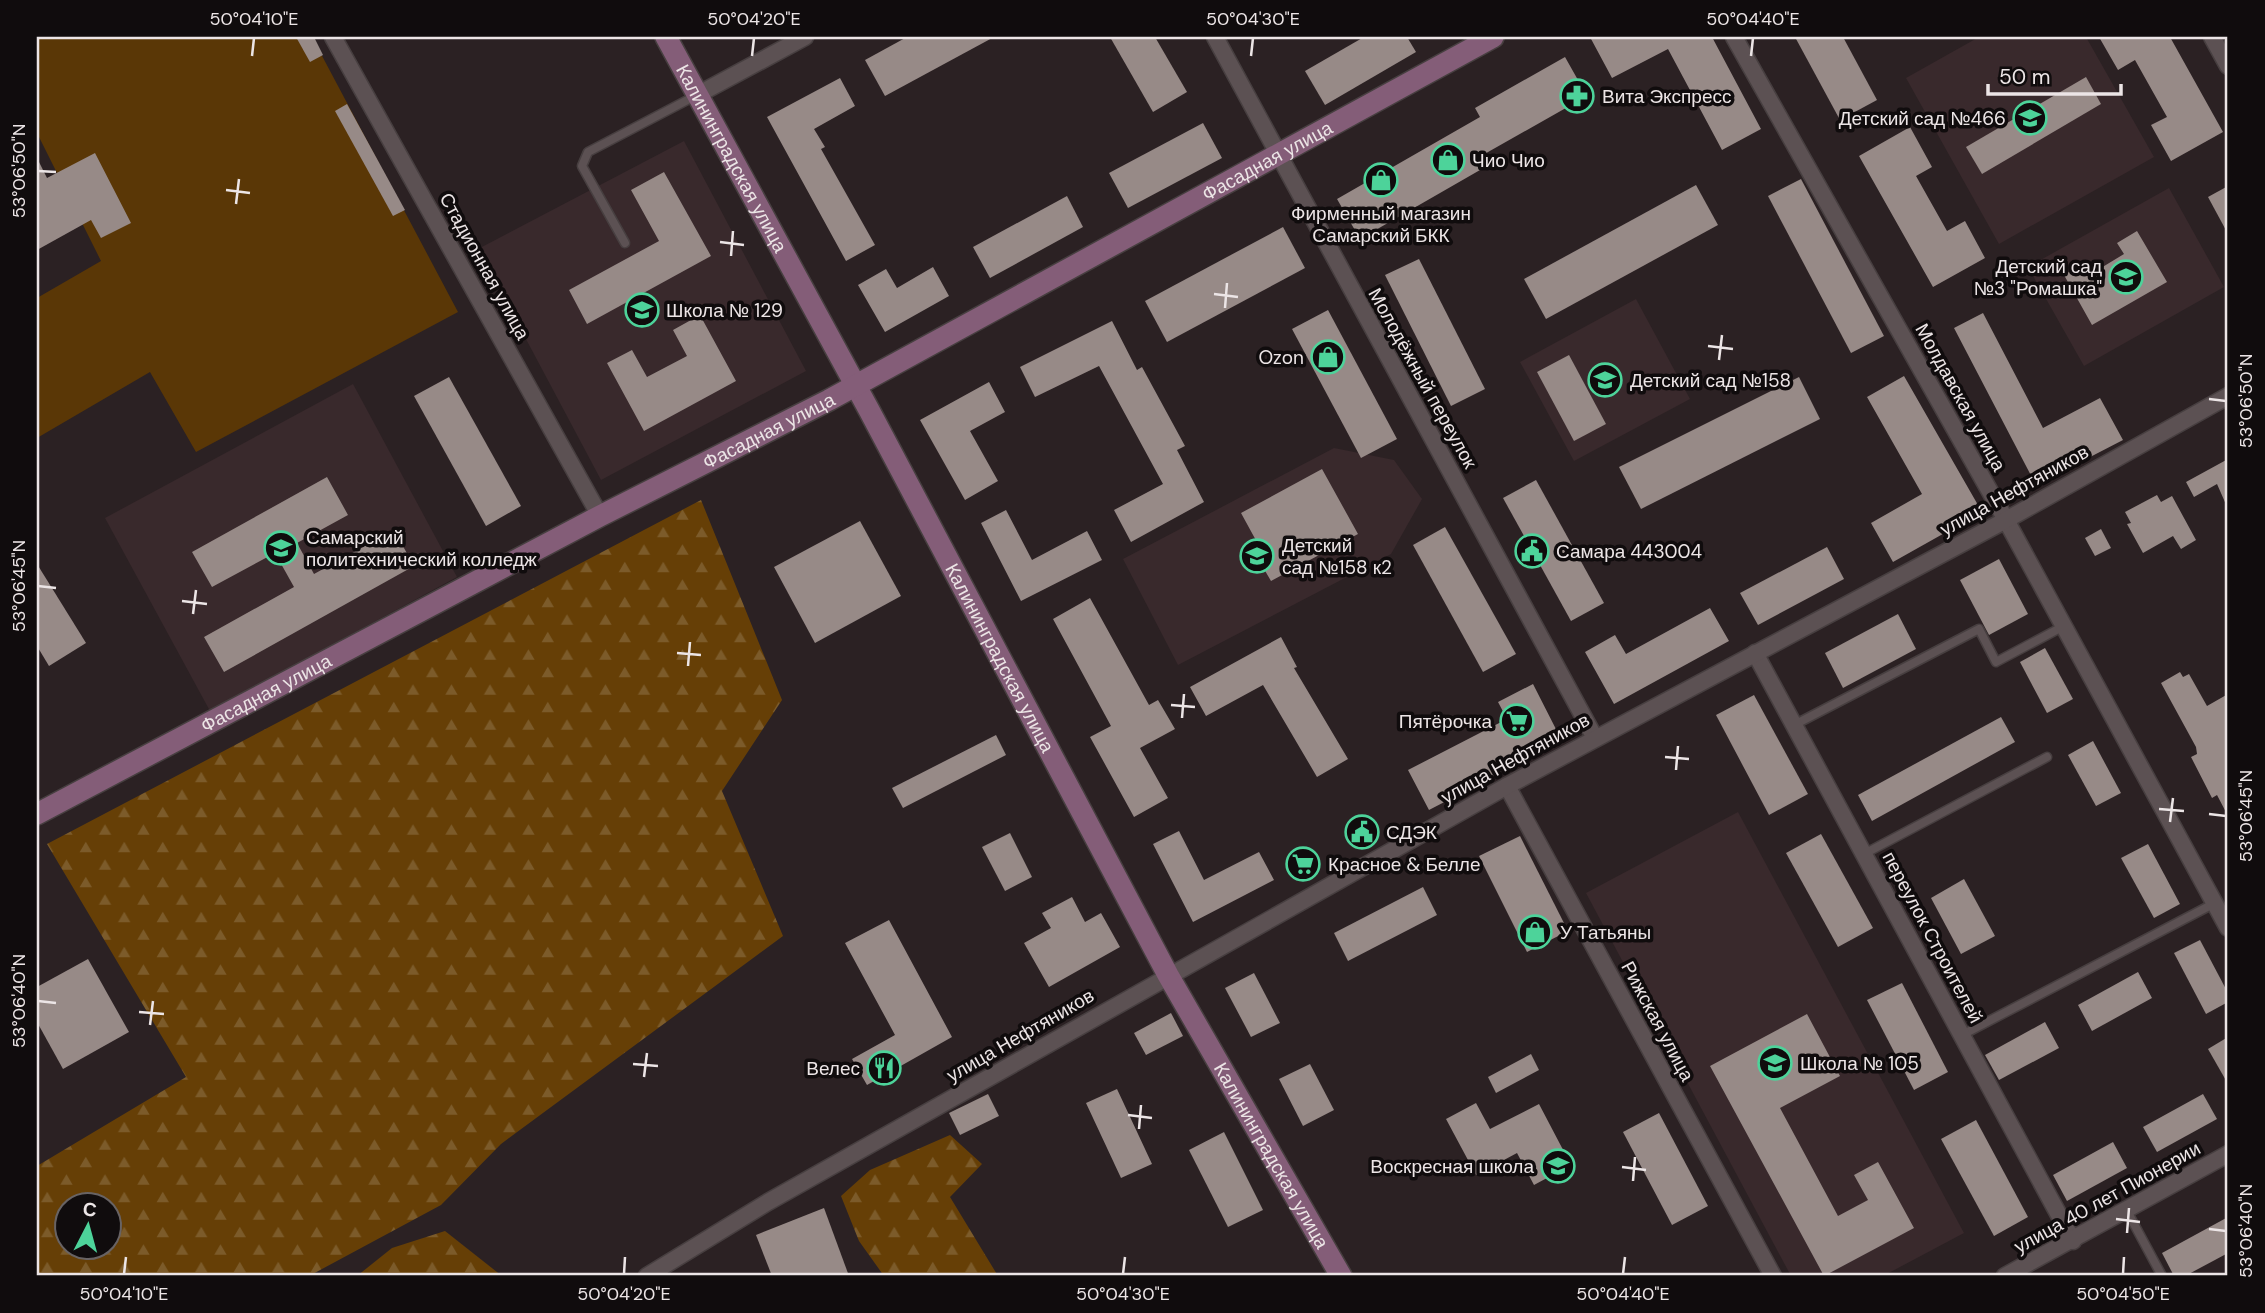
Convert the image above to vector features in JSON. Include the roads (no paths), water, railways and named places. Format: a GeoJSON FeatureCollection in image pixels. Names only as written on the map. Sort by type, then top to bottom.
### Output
{"type":"FeatureCollection","features":[{"type":"Feature","properties":{"kind":"main road","name":"Калининградская улица"},"geometry":{"type":"LineString","coordinates":[[666,37],[855,385],[1168,975],[1340,1276]]}},
{"type":"Feature","properties":{"kind":"main road","name":"Фасадная улица"},"geometry":{"type":"LineString","coordinates":[[37,814],[600,516],[855,385],[1493,37]]}},
{"type":"Feature","properties":{"kind":"street","name":"Стадионная улица"},"geometry":{"type":"LineString","coordinates":[[333,37],[600,516]]}},
{"type":"Feature","properties":{"kind":"street"},"geometry":{"type":"LineString","coordinates":[[697,94],[805,37]]}},
{"type":"Feature","properties":{"kind":"street","name":"Молодёжный переулок"},"geometry":{"type":"LineString","coordinates":[[1215,37],[1595,738]]}},
{"type":"Feature","properties":{"kind":"street","name":"Молдавская улица"},"geometry":{"type":"LineString","coordinates":[[1734,37],[2006,520],[2228,928]]}},
{"type":"Feature","properties":{"kind":"street"},"geometry":{"type":"LineString","coordinates":[[2212,37],[2228,66]]}},
{"type":"Feature","properties":{"kind":"street","name":"улица Нефтяников"},"geometry":{"type":"LineString","coordinates":[[647,1276],[768,1202],[1507,786],[2006,520],[2228,396]]}},
{"type":"Feature","properties":{"kind":"street","name":"переулок Строителей"},"geometry":{"type":"LineString","coordinates":[[1755,653],[2073,1241]]}},
{"type":"Feature","properties":{"kind":"street","name":"Рижская улица"},"geometry":{"type":"LineString","coordinates":[[1507,786],[1773,1276]]}},
{"type":"Feature","properties":{"kind":"street","name":"улица 40 лет Пионерии"},"geometry":{"type":"LineString","coordinates":[[2005,1276],[2228,1154]]}},
{"type":"Feature","properties":{"kind":"lane"},"geometry":{"type":"LineString","coordinates":[[625,243],[582,166],[588,152],[697,94]]}},
{"type":"Feature","properties":{"kind":"lane"},"geometry":{"type":"LineString","coordinates":[[1794,725],[1979,629],[1996,662],[2064,626]]}},
{"type":"Feature","properties":{"kind":"lane"},"geometry":{"type":"LineString","coordinates":[[1864,854],[2047,757]]}},
{"type":"Feature","properties":{"kind":"lane"},"geometry":{"type":"LineString","coordinates":[[1962,1035],[2215,903]]}},
{"type":"Feature","properties":{"kind":"lane"},"geometry":{"type":"LineString","coordinates":[[2127,1211],[2162,1276]]}},
{"type":"Feature","properties":{"kind":"place","name":"Вита Экспресс"},"geometry":{"type":"Point","coordinates":[1577,96]}},
{"type":"Feature","properties":{"kind":"place","name":"Детский сад №466"},"geometry":{"type":"Point","coordinates":[2030,118]}},
{"type":"Feature","properties":{"kind":"place","name":"Чио Чио"},"geometry":{"type":"Point","coordinates":[1448,160]}},
{"type":"Feature","properties":{"kind":"place","name":"Фирменный магазин Самарский БКК"},"geometry":{"type":"Point","coordinates":[1381,180]}},
{"type":"Feature","properties":{"kind":"place","name":"Детский сад №3 \"Ромашка\""},"geometry":{"type":"Point","coordinates":[2126,277]}},
{"type":"Feature","properties":{"kind":"place","name":"Школа № 129"},"geometry":{"type":"Point","coordinates":[642,310]}},
{"type":"Feature","properties":{"kind":"place","name":"Ozon"},"geometry":{"type":"Point","coordinates":[1328,357]}},
{"type":"Feature","properties":{"kind":"place","name":"Детский сад №158"},"geometry":{"type":"Point","coordinates":[1605,380]}},
{"type":"Feature","properties":{"kind":"place","name":"Самарский политехнический колледж"},"geometry":{"type":"Point","coordinates":[281,548]}},
{"type":"Feature","properties":{"kind":"place","name":"Самара 443004"},"geometry":{"type":"Point","coordinates":[1532,551]}},
{"type":"Feature","properties":{"kind":"place","name":"Детский сад №158 к2"},"geometry":{"type":"Point","coordinates":[1257,556]}},
{"type":"Feature","properties":{"kind":"place","name":"Пятёрочка"},"geometry":{"type":"Point","coordinates":[1517,721]}},
{"type":"Feature","properties":{"kind":"place","name":"СДЭК"},"geometry":{"type":"Point","coordinates":[1362,832]}},
{"type":"Feature","properties":{"kind":"place","name":"Красное & Белле"},"geometry":{"type":"Point","coordinates":[1303,864]}},
{"type":"Feature","properties":{"kind":"place","name":"У Татьяны"},"geometry":{"type":"Point","coordinates":[1535,932]}},
{"type":"Feature","properties":{"kind":"place","name":"Школа № 105"},"geometry":{"type":"Point","coordinates":[1775,1063]}},
{"type":"Feature","properties":{"kind":"place","name":"Велес"},"geometry":{"type":"Point","coordinates":[884,1068]}},
{"type":"Feature","properties":{"kind":"place","name":"Воскресная школа"},"geometry":{"type":"Point","coordinates":[1558,1166]}}]}
